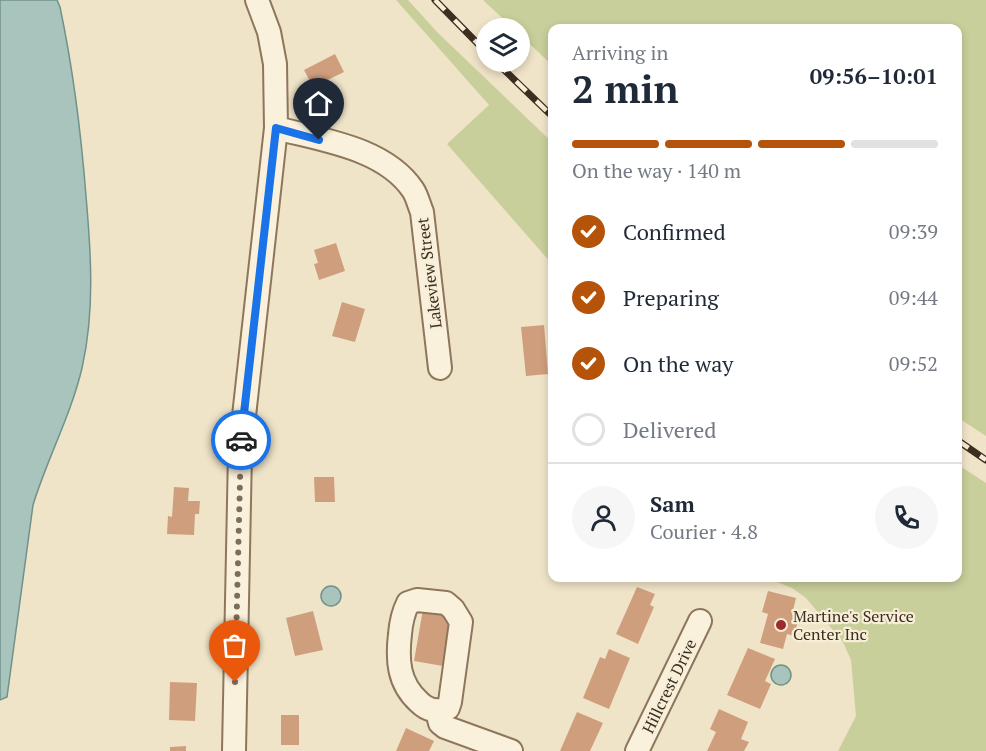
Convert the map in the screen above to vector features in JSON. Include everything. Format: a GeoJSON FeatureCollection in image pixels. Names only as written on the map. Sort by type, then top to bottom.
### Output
{"type":"FeatureCollection","features":[{"type":"Feature","properties":{"kind":"street"},"geometry":{"type":"LineString","coordinates":[[234,751],[240,452],[276,128],[275,64],[269,32],[257,0]]}},
{"type":"Feature","properties":{"kind":"street","name":"Lakeview Street"},"geometry":{"type":"LineString","coordinates":[[276,128],[362,152],[382,161],[399,173],[414,191],[422,212],[440,368]]}},
{"type":"Feature","properties":{"kind":"street"},"geometry":{"type":"LineString","coordinates":[[417,600],[446,603],[461,622],[450,702],[448,708],[437,711],[427,709],[419,703],[407,690],[399,672],[398,654],[402,618],[408,603],[417,600]]}},
{"type":"Feature","properties":{"kind":"street","name":"Hillcrest Drive"},"geometry":{"type":"LineString","coordinates":[[637,751],[700,621]]}},
{"type":"Feature","properties":{"kind":"street"},"geometry":{"type":"LineString","coordinates":[[437,711],[440,723],[445,727],[510,751]]}},
{"type":"Feature","properties":{"kind":"green space"},"geometry":{"type":"Polygon","coordinates":[[[396,0],[408,0],[476,69],[476,72],[479,72],[548,138],[548,259],[447,144],[489,105],[396,0]]]}},
{"type":"Feature","properties":{"kind":"green space"},"geometry":{"type":"Polygon","coordinates":[[[483,0],[986,0],[986,436],[962,420],[962,24],[548,24],[548,61],[530,44],[530,18],[502,18],[483,0]]]}},
{"type":"Feature","properties":{"kind":"green space"},"geometry":{"type":"Polygon","coordinates":[[[962,467],[986,483],[986,751],[838,751],[856,716],[851,660],[843,642],[806,598],[792,588],[777,582],[962,582],[962,467]]]}},
{"type":"Feature","properties":{"kind":"water"},"geometry":{"type":"Polygon","coordinates":[[[0,0],[57,0],[60,7],[79,124],[88,217],[91,282],[89,325],[82,368],[72,403],[33,505],[7,697],[0,700],[0,0]]]}},
{"type":"Feature","properties":{"kind":"water"},"geometry":{"type":"Polygon","coordinates":[[[331,586],[338,589],[341,596],[338,603],[331,606],[324,603],[321,596],[324,589],[331,586]]]}},
{"type":"Feature","properties":{"kind":"water"},"geometry":{"type":"Polygon","coordinates":[[[781,665],[788,668],[791,675],[788,682],[781,685],[774,682],[771,675],[774,668],[781,665]]]}},
{"type":"Feature","properties":{"kind":"building"},"geometry":{"type":"Polygon","coordinates":[[[335,54],[344,72],[313,87],[304,70],[335,54]]]}},
{"type":"Feature","properties":{"kind":"building"},"geometry":{"type":"Polygon","coordinates":[[[336,243],[345,271],[319,280],[314,264],[318,263],[314,250],[336,243]]]}},
{"type":"Feature","properties":{"kind":"building"},"geometry":{"type":"Polygon","coordinates":[[[342,302],[365,309],[355,342],[332,336],[342,302]]]}},
{"type":"Feature","properties":{"kind":"building"},"geometry":{"type":"Polygon","coordinates":[[[544,325],[548,374],[526,376],[521,327],[544,325]]]}},
{"type":"Feature","properties":{"kind":"building"},"geometry":{"type":"Polygon","coordinates":[[[314,477],[334,477],[335,502],[315,502],[314,477]]]}},
{"type":"Feature","properties":{"kind":"building"},"geometry":{"type":"Polygon","coordinates":[[[174,487],[189,488],[188,501],[200,501],[199,514],[195,514],[194,535],[167,534],[168,516],[172,517],[174,487]]]}},
{"type":"Feature","properties":{"kind":"building"},"geometry":{"type":"Polygon","coordinates":[[[637,587],[655,594],[650,605],[654,607],[638,644],[616,634],[637,587]]]}},
{"type":"Feature","properties":{"kind":"building","name":"Martine's Service Center Inc"},"geometry":{"type":"Polygon","coordinates":[[[768,591],[796,598],[792,615],[799,617],[794,636],[787,634],[783,649],[760,643],[768,614],[762,612],[768,591]]]}},
{"type":"Feature","properties":{"kind":"building"},"geometry":{"type":"Polygon","coordinates":[[[423,609],[452,614],[443,666],[414,661],[423,609]]]}},
{"type":"Feature","properties":{"kind":"building"},"geometry":{"type":"Polygon","coordinates":[[[313,611],[323,650],[295,656],[286,618],[313,611]]]}},
{"type":"Feature","properties":{"kind":"building"},"geometry":{"type":"Polygon","coordinates":[[[748,648],[775,659],[765,681],[771,684],[760,709],[727,695],[748,648]]]}},
{"type":"Feature","properties":{"kind":"building"},"geometry":{"type":"Polygon","coordinates":[[[609,649],[630,658],[609,709],[583,698],[600,657],[605,659],[609,649]]]}},
{"type":"Feature","properties":{"kind":"building"},"geometry":{"type":"Polygon","coordinates":[[[170,682],[197,683],[195,721],[169,720],[170,682]]]}},
{"type":"Feature","properties":{"kind":"building"},"geometry":{"type":"Polygon","coordinates":[[[719,709],[748,722],[741,739],[749,742],[744,751],[707,751],[716,732],[710,729],[719,709]]]}},
{"type":"Feature","properties":{"kind":"building"},"geometry":{"type":"Polygon","coordinates":[[[577,712],[603,723],[590,751],[560,751],[577,712]]]}},
{"type":"Feature","properties":{"kind":"building"},"geometry":{"type":"Polygon","coordinates":[[[281,715],[299,715],[299,745],[281,745],[281,715]]]}},
{"type":"Feature","properties":{"kind":"building"},"geometry":{"type":"Polygon","coordinates":[[[406,728],[434,741],[429,751],[396,751],[406,728]]]}},
{"type":"Feature","properties":{"kind":"building"},"geometry":{"type":"Polygon","coordinates":[[[186,746],[186,751],[170,751],[170,747],[186,746]]]}},
{"type":"Feature","properties":{"kind":"railway"},"geometry":{"type":"LineString","coordinates":[[435,0],[476,42]]}},
{"type":"Feature","properties":{"kind":"railway"},"geometry":{"type":"LineString","coordinates":[[506,72],[548,112]]}},
{"type":"Feature","properties":{"kind":"railway"},"geometry":{"type":"LineString","coordinates":[[962,443],[986,460]]}},
{"type":"Feature","properties":{"kind":"way so far"},"geometry":{"type":"LineString","coordinates":[[235,682],[241,440]]}},
{"type":"Feature","properties":{"kind":"place","name":"Martine's Service Center Inc"},"geometry":{"type":"Point","coordinates":[781,625]}},
{"type":"Feature","properties":{"kind":"route"},"geometry":{"type":"LineString","coordinates":[[241,440],[276,128],[319,140]]}}]}
